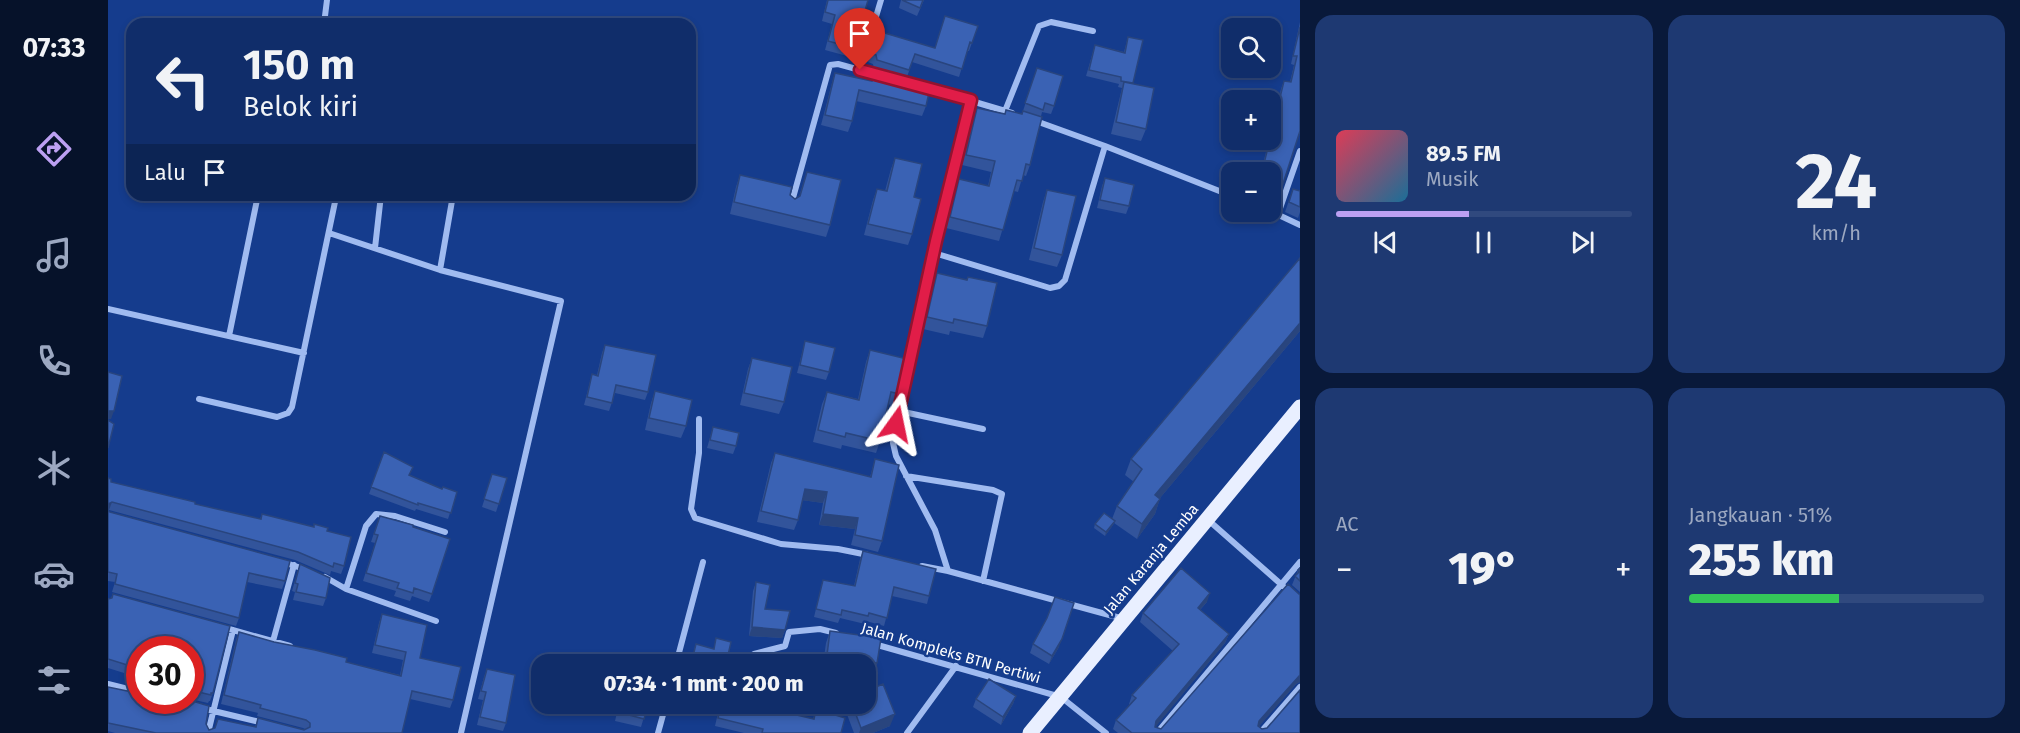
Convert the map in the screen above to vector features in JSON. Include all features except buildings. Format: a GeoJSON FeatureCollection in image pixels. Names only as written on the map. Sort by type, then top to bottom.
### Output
{"type":"FeatureCollection","features":[{"type":"Feature","properties":{"kind":"main road","name":"Jalan Karanja Lemba"},"geometry":{"type":"LineString","coordinates":[[1030,733],[1300,407]]}},
{"type":"Feature","properties":{"kind":"street"},"geometry":{"type":"LineString","coordinates":[[325,18],[327,0]]}},
{"type":"Feature","properties":{"kind":"street"},"geometry":{"type":"LineString","coordinates":[[860,70],[881,0]]}},
{"type":"Feature","properties":{"kind":"street"},"geometry":{"type":"LineString","coordinates":[[1005,111],[1039,26],[1051,22],[1093,31]]}},
{"type":"Feature","properties":{"kind":"street"},"geometry":{"type":"LineString","coordinates":[[791,206],[830,65],[838,64],[891,78]]}},
{"type":"Feature","properties":{"kind":"street"},"geometry":{"type":"LineString","coordinates":[[914,84],[1016,114]]}},
{"type":"Feature","properties":{"kind":"street"},"geometry":{"type":"LineString","coordinates":[[948,571],[935,530],[906,476],[893,443],[934,253],[971,100]]}},
{"type":"Feature","properties":{"kind":"street"},"geometry":{"type":"LineString","coordinates":[[1028,118],[1221,192]]}},
{"type":"Feature","properties":{"kind":"street"},"geometry":{"type":"LineString","coordinates":[[934,253],[1050,288],[1059,286],[1065,280],[1105,146]]}},
{"type":"Feature","properties":{"kind":"street"},"geometry":{"type":"LineString","coordinates":[[1281,196],[1300,151]]}},
{"type":"Feature","properties":{"kind":"street"},"geometry":{"type":"LineString","coordinates":[[229,336],[257,201]]}},
{"type":"Feature","properties":{"kind":"street"},"geometry":{"type":"LineString","coordinates":[[375,248],[380,201]]}},
{"type":"Feature","properties":{"kind":"street"},"geometry":{"type":"LineString","coordinates":[[440,270],[452,201]]}},
{"type":"Feature","properties":{"kind":"street"},"geometry":{"type":"LineString","coordinates":[[199,399],[277,417],[283,416],[292,407],[335,202]]}},
{"type":"Feature","properties":{"kind":"street"},"geometry":{"type":"LineString","coordinates":[[1281,216],[1299,222]]}},
{"type":"Feature","properties":{"kind":"street"},"geometry":{"type":"LineString","coordinates":[[329,233],[440,270],[561,301],[461,733]]}},
{"type":"Feature","properties":{"kind":"street"},"geometry":{"type":"LineString","coordinates":[[108,309],[304,353]]}},
{"type":"Feature","properties":{"kind":"street"},"geometry":{"type":"LineString","coordinates":[[899,411],[983,429]]}},
{"type":"Feature","properties":{"kind":"street"},"geometry":{"type":"LineString","coordinates":[[699,419],[699,453],[691,509],[695,518],[781,544],[837,549],[871,556]]}},
{"type":"Feature","properties":{"kind":"street"},"geometry":{"type":"LineString","coordinates":[[906,476],[993,490],[1002,494],[983,581]]}},
{"type":"Feature","properties":{"kind":"street"},"geometry":{"type":"LineString","coordinates":[[346,589],[366,526],[376,514],[395,516],[445,532]]}},
{"type":"Feature","properties":{"kind":"street"},"geometry":{"type":"LineString","coordinates":[[1208,519],[1287,589]]}},
{"type":"Feature","properties":{"kind":"street"},"geometry":{"type":"LineString","coordinates":[[273,559],[312,572]]}},
{"type":"Feature","properties":{"kind":"street"},"geometry":{"type":"LineString","coordinates":[[679,654],[703,562]]}},
{"type":"Feature","properties":{"kind":"street"},"geometry":{"type":"LineString","coordinates":[[1157,733],[1300,562]]}},
{"type":"Feature","properties":{"kind":"street"},"geometry":{"type":"LineString","coordinates":[[915,564],[1124,619]]}},
{"type":"Feature","properties":{"kind":"street"},"geometry":{"type":"LineString","coordinates":[[273,640],[294,565]]}},
{"type":"Feature","properties":{"kind":"street"},"geometry":{"type":"LineString","coordinates":[[323,576],[346,589],[436,621]]}},
{"type":"Feature","properties":{"kind":"street"},"geometry":{"type":"LineString","coordinates":[[212,624],[296,647]]}},
{"type":"Feature","properties":{"kind":"street","name":"Jalan Kompleks BTN Pertiwi"},"geometry":{"type":"LineString","coordinates":[[754,654],[785,646],[789,632],[820,629],[842,635]]}},
{"type":"Feature","properties":{"kind":"street"},"geometry":{"type":"LineString","coordinates":[[208,733],[233,630]]}},
{"type":"Feature","properties":{"kind":"street","name":"Jalan Kompleks BTN Pertiwi"},"geometry":{"type":"LineString","coordinates":[[865,641],[1061,697],[1106,733]]}},
{"type":"Feature","properties":{"kind":"street"},"geometry":{"type":"LineString","coordinates":[[907,733],[956,666]]}},
{"type":"Feature","properties":{"kind":"street"},"geometry":{"type":"LineString","coordinates":[[108,684],[126,688]]}},
{"type":"Feature","properties":{"kind":"street"},"geometry":{"type":"LineString","coordinates":[[1260,733],[1300,687]]}},
{"type":"Feature","properties":{"kind":"street"},"geometry":{"type":"LineString","coordinates":[[204,708],[268,724]]}},
{"type":"Feature","properties":{"kind":"street"},"geometry":{"type":"LineString","coordinates":[[658,733],[663,714]]}},
{"type":"Feature","properties":{"kind":"route"},"geometry":{"type":"LineString","coordinates":[[860,70],[971,100],[936,241],[896,424]]}}]}
